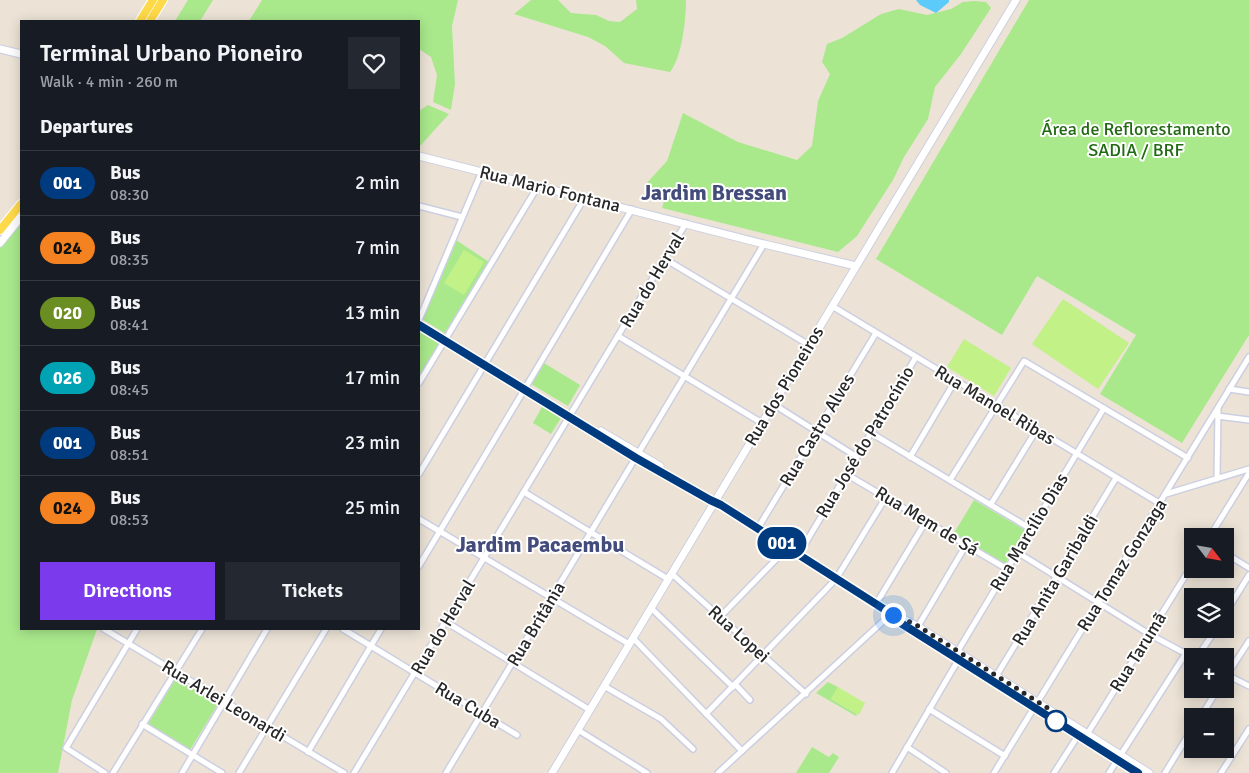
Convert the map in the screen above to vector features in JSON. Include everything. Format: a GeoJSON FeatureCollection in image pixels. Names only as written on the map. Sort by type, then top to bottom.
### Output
{"type":"FeatureCollection","features":[{"type":"Feature","properties":{"kind":"main road"},"geometry":{"type":"LineString","coordinates":[[141,20],[153,0]]}},
{"type":"Feature","properties":{"kind":"main road"},"geometry":{"type":"LineString","coordinates":[[151,20],[163,0]]}},
{"type":"Feature","properties":{"kind":"main road","name":"Rua dos Pioneiros"},"geometry":{"type":"LineString","coordinates":[[552,773],[1016,0]]}},
{"type":"Feature","properties":{"kind":"main road"},"geometry":{"type":"LineString","coordinates":[[0,49],[20,54]]}},
{"type":"Feature","properties":{"kind":"main road","name":"Rua Mario Fontana"},"geometry":{"type":"LineString","coordinates":[[420,156],[856,266]]}},
{"type":"Feature","properties":{"kind":"main road"},"geometry":{"type":"LineString","coordinates":[[0,230],[20,205]]}},
{"type":"Feature","properties":{"kind":"main road"},"geometry":{"type":"LineString","coordinates":[[0,237],[20,213]]}},
{"type":"Feature","properties":{"kind":"main road"},"geometry":{"type":"LineString","coordinates":[[0,243],[20,218]]}},
{"type":"Feature","properties":{"kind":"main road"},"geometry":{"type":"LineString","coordinates":[[420,321],[594,430],[758,528],[876,604],[896,620],[916,629],[1083,735],[1149,773]]}},
{"type":"Feature","properties":{"kind":"main road"},"geometry":{"type":"LineString","coordinates":[[420,325],[446,338]]}},
{"type":"Feature","properties":{"kind":"main road"},"geometry":{"type":"LineString","coordinates":[[1119,757],[1138,773]]}},
{"type":"Feature","properties":{"kind":"street"},"geometry":{"type":"LineString","coordinates":[[420,318],[482,171]]}},
{"type":"Feature","properties":{"kind":"street"},"geometry":{"type":"LineString","coordinates":[[420,381],[538,186]]}},
{"type":"Feature","properties":{"kind":"street"},"geometry":{"type":"LineString","coordinates":[[420,472],[585,198]]}},
{"type":"Feature","properties":{"kind":"street"},"geometry":{"type":"LineString","coordinates":[[420,206],[462,217]]}},
{"type":"Feature","properties":{"kind":"street"},"geometry":{"type":"LineString","coordinates":[[420,564],[632,210]]}},
{"type":"Feature","properties":{"kind":"street","name":"Rua do Herval"},"geometry":{"type":"LineString","coordinates":[[354,773],[686,223]]}},
{"type":"Feature","properties":{"kind":"street","name":"Rua Britânia"},"geometry":{"type":"LineString","coordinates":[[446,773],[764,244]]}},
{"type":"Feature","properties":{"kind":"street"},"geometry":{"type":"LineString","coordinates":[[665,259],[809,345]]}},
{"type":"Feature","properties":{"kind":"street","name":"Rua Manoel Ribas"},"geometry":{"type":"LineString","coordinates":[[832,306],[1159,503]]}},
{"type":"Feature","properties":{"kind":"street","name":"Rua Castro Alves"},"geometry":{"type":"LineString","coordinates":[[758,528],[876,333]]}},
{"type":"Feature","properties":{"kind":"street"},"geometry":{"type":"LineString","coordinates":[[618,336],[762,423]]}},
{"type":"Feature","properties":{"kind":"street","name":"Rua Tomaz Gonzaga"},"geometry":{"type":"LineString","coordinates":[[994,773],[1249,356]]}},
{"type":"Feature","properties":{"kind":"street","name":"Rua José do Patrocínio"},"geometry":{"type":"LineString","coordinates":[[799,554],[916,357]]}},
{"type":"Feature","properties":{"kind":"street"},"geometry":{"type":"LineString","coordinates":[[950,480],[1024,361],[1188,458]]}},
{"type":"Feature","properties":{"kind":"street"},"geometry":{"type":"LineString","coordinates":[[1242,367],[1249,368]]}},
{"type":"Feature","properties":{"kind":"street"},"geometry":{"type":"LineString","coordinates":[[910,456],[956,381]]}},
{"type":"Feature","properties":{"kind":"street"},"geometry":{"type":"LineString","coordinates":[[1229,389],[1249,392]]}},
{"type":"Feature","properties":{"kind":"street"},"geometry":{"type":"LineString","coordinates":[[773,404],[856,457]]}},
{"type":"Feature","properties":{"kind":"street"},"geometry":{"type":"LineString","coordinates":[[1217,479],[1218,407]]}},
{"type":"Feature","properties":{"kind":"street","name":"Rua Marcílio Dias"},"geometry":{"type":"LineString","coordinates":[[892,773],[1007,569],[1104,408]]}},
{"type":"Feature","properties":{"kind":"street"},"geometry":{"type":"LineString","coordinates":[[1217,416],[1249,420]]}},
{"type":"Feature","properties":{"kind":"street"},"geometry":{"type":"LineString","coordinates":[[991,504],[1037,429]]}},
{"type":"Feature","properties":{"kind":"street"},"geometry":{"type":"LineString","coordinates":[[871,433],[1031,529]]}},
{"type":"Feature","properties":{"kind":"street"},"geometry":{"type":"LineString","coordinates":[[1166,494],[1249,469]]}},
{"type":"Feature","properties":{"kind":"street","name":"Rua Mem de Sá"},"geometry":{"type":"LineString","coordinates":[[846,474],[1007,569]]}},
{"type":"Feature","properties":{"kind":"street"},"geometry":{"type":"LineString","coordinates":[[1215,528],[1249,474]]}},
{"type":"Feature","properties":{"kind":"street","name":"Rua Anita Garibaldi"},"geometry":{"type":"LineString","coordinates":[[994,679],[1116,478]]}},
{"type":"Feature","properties":{"kind":"street","name":"Rua Lopei"},"geometry":{"type":"LineString","coordinates":[[524,492],[592,533],[670,576],[806,694]]}},
{"type":"Feature","properties":{"kind":"street"},"geometry":{"type":"LineString","coordinates":[[706,714],[836,578],[886,497]]}},
{"type":"Feature","properties":{"kind":"street"},"geometry":{"type":"LineString","coordinates":[[420,520],[552,598],[631,642],[742,751]]}},
{"type":"Feature","properties":{"kind":"street"},"geometry":{"type":"LineString","coordinates":[[876,604],[926,521]]}},
{"type":"Feature","properties":{"kind":"street"},"geometry":{"type":"LineString","coordinates":[[916,629],[966,544]]}},
{"type":"Feature","properties":{"kind":"street"},"geometry":{"type":"LineString","coordinates":[[720,618],[788,547]]}},
{"type":"Feature","properties":{"kind":"street"},"geometry":{"type":"LineString","coordinates":[[1017,552],[1150,634],[1184,652]]}},
{"type":"Feature","properties":{"kind":"street"},"geometry":{"type":"LineString","coordinates":[[1234,559],[1249,568]]}},
{"type":"Feature","properties":{"kind":"street"},"geometry":{"type":"LineString","coordinates":[[1234,600],[1249,576]]}},
{"type":"Feature","properties":{"kind":"street","name":"Rua Tarumã"},"geometry":{"type":"LineString","coordinates":[[1054,773],[1083,735],[1150,634],[1184,578]]}},
{"type":"Feature","properties":{"kind":"street"},"geometry":{"type":"LineString","coordinates":[[651,608],[750,700]]}},
{"type":"Feature","properties":{"kind":"street"},"geometry":{"type":"LineString","coordinates":[[718,773],[892,615]]}},
{"type":"Feature","properties":{"kind":"street"},"geometry":{"type":"LineString","coordinates":[[446,622],[590,710]]}},
{"type":"Feature","properties":{"kind":"street","name":"Rua Arlei Leonardi"},"geometry":{"type":"LineString","coordinates":[[106,630],[344,773]]}},
{"type":"Feature","properties":{"kind":"street"},"geometry":{"type":"LineString","coordinates":[[105,773],[66,748],[136,630]]}},
{"type":"Feature","properties":{"kind":"street"},"geometry":{"type":"LineString","coordinates":[[113,773],[201,630]]}},
{"type":"Feature","properties":{"kind":"street"},"geometry":{"type":"LineString","coordinates":[[182,773],[266,630]]}},
{"type":"Feature","properties":{"kind":"street"},"geometry":{"type":"LineString","coordinates":[[239,773],[325,630]]}},
{"type":"Feature","properties":{"kind":"street","name":"Rua Cuba"},"geometry":{"type":"LineString","coordinates":[[345,630],[517,735]]}},
{"type":"Feature","properties":{"kind":"street"},"geometry":{"type":"LineString","coordinates":[[308,752],[381,630]]}},
{"type":"Feature","properties":{"kind":"street"},"geometry":{"type":"LineString","coordinates":[[1234,664],[1249,641]]}},
{"type":"Feature","properties":{"kind":"street"},"geometry":{"type":"LineString","coordinates":[[1109,773],[1184,656]]}},
{"type":"Feature","properties":{"kind":"street"},"geometry":{"type":"LineString","coordinates":[[1234,679],[1249,686]]}},
{"type":"Feature","properties":{"kind":"street"},"geometry":{"type":"LineString","coordinates":[[604,686],[661,719],[693,749]]}},
{"type":"Feature","properties":{"kind":"street"},"geometry":{"type":"LineString","coordinates":[[929,709],[1005,756]]}},
{"type":"Feature","properties":{"kind":"street"},"geometry":{"type":"LineString","coordinates":[[142,724],[222,773]]}},
{"type":"Feature","properties":{"kind":"street"},"geometry":{"type":"LineString","coordinates":[[578,730],[647,773]]}},
{"type":"Feature","properties":{"kind":"street"},"geometry":{"type":"LineString","coordinates":[[1221,773],[1249,730]]}},
{"type":"Feature","properties":{"kind":"street"},"geometry":{"type":"LineString","coordinates":[[1165,773],[1184,742]]}},
{"type":"Feature","properties":{"kind":"street"},"geometry":{"type":"LineString","coordinates":[[907,747],[946,773]]}},
{"type":"Feature","properties":{"kind":"green space"},"geometry":{"type":"Polygon","coordinates":[[[188,0],[213,0],[201,20],[176,20],[188,0]]]}},
{"type":"Feature","properties":{"kind":"green space"},"geometry":{"type":"Polygon","coordinates":[[[262,0],[458,0],[452,26],[455,84],[451,110],[433,102],[437,75],[431,57],[420,50],[420,20],[250,20],[262,0]]]}},
{"type":"Feature","properties":{"kind":"green space"},"geometry":{"type":"Polygon","coordinates":[[[531,0],[558,0],[571,13],[596,15],[609,21],[620,22],[637,9],[636,0],[686,0],[685,18],[678,57],[670,72],[624,63],[605,46],[588,37],[514,14],[531,0]]]}},
{"type":"Feature","properties":{"kind":"green space","name":"Área de Reflorestamento SADIA / BRF"},"geometry":{"type":"Polygon","coordinates":[[[1029,0],[1249,0],[1249,335],[1182,443],[1100,394],[1136,335],[1037,276],[1002,335],[876,259],[1029,0]]]}},
{"type":"Feature","properties":{"kind":"green space"},"geometry":{"type":"Polygon","coordinates":[[[963,2],[986,2],[991,8],[961,54],[935,87],[928,119],[904,157],[893,180],[857,236],[838,252],[662,208],[665,197],[644,186],[667,161],[683,113],[738,142],[797,160],[812,146],[818,101],[830,74],[822,62],[827,44],[842,38],[881,14],[899,9],[927,15],[951,9],[963,2]]]}},
{"type":"Feature","properties":{"kind":"green space"},"geometry":{"type":"Polygon","coordinates":[[[428,105],[449,114],[420,146],[420,110],[428,105]]]}},
{"type":"Feature","properties":{"kind":"green space"},"geometry":{"type":"Polygon","coordinates":[[[20,222],[20,630],[97,630],[72,700],[58,773],[0,773],[0,247],[20,222]]]}},
{"type":"Feature","properties":{"kind":"green space"},"geometry":{"type":"Polygon","coordinates":[[[456,240],[489,262],[446,334],[422,319],[456,240]]]}},
{"type":"Feature","properties":{"kind":"green space"},"geometry":{"type":"Polygon","coordinates":[[[464,250],[484,262],[464,295],[444,283],[464,250]]]}},
{"type":"Feature","properties":{"kind":"green space"},"geometry":{"type":"Polygon","coordinates":[[[1063,299],[1129,343],[1098,389],[1032,344],[1063,299]]]}},
{"type":"Feature","properties":{"kind":"green space"},"geometry":{"type":"Polygon","coordinates":[[[420,333],[440,344],[420,377],[420,333]]]}},
{"type":"Feature","properties":{"kind":"green space"},"geometry":{"type":"Polygon","coordinates":[[[964,339],[1011,368],[994,396],[947,367],[964,339]]]}},
{"type":"Feature","properties":{"kind":"green space"},"geometry":{"type":"Polygon","coordinates":[[[544,363],[580,385],[568,406],[531,384],[544,363]]]}},
{"type":"Feature","properties":{"kind":"green space"},"geometry":{"type":"Polygon","coordinates":[[[542,407],[561,418],[551,434],[533,423],[542,407]]]}},
{"type":"Feature","properties":{"kind":"green space"},"geometry":{"type":"Polygon","coordinates":[[[974,500],[1025,530],[1005,564],[954,533],[974,500]]]}},
{"type":"Feature","properties":{"kind":"green space"},"geometry":{"type":"Polygon","coordinates":[[[176,678],[218,704],[190,750],[148,724],[176,678]]]}},
{"type":"Feature","properties":{"kind":"green space"},"geometry":{"type":"Polygon","coordinates":[[[828,682],[838,687],[831,699],[857,714],[856,716],[816,693],[828,682]]]}},
{"type":"Feature","properties":{"kind":"green space"},"geometry":{"type":"Polygon","coordinates":[[[838,687],[865,703],[859,715],[831,699],[838,687]]]}},
{"type":"Feature","properties":{"kind":"green space"},"geometry":{"type":"Polygon","coordinates":[[[812,747],[829,757],[833,753],[839,757],[829,773],[796,773],[812,747]]]}},
{"type":"Feature","properties":{"kind":"water"},"geometry":{"type":"Polygon","coordinates":[[[916,0],[949,0],[949,2],[936,13],[920,5],[916,0]]]}},
{"type":"Feature","properties":{"kind":"bus line","name":"001"},"geometry":{"type":"LineString","coordinates":[[420,326],[636,458],[734,512],[893,615],[896,620],[1138,773]]}},
{"type":"Feature","properties":{"kind":"district","name":"Jardim Bressan"},"geometry":{"type":"Point","coordinates":[714,192]}},
{"type":"Feature","properties":{"kind":"district","name":"Jardim Pacaembu"},"geometry":{"type":"Point","coordinates":[540,544]}},
{"type":"Feature","properties":{"kind":"route"},"geometry":{"type":"LineString","coordinates":[[893,615],[918,626],[961,655],[1057,714],[1056,721]]}}]}
